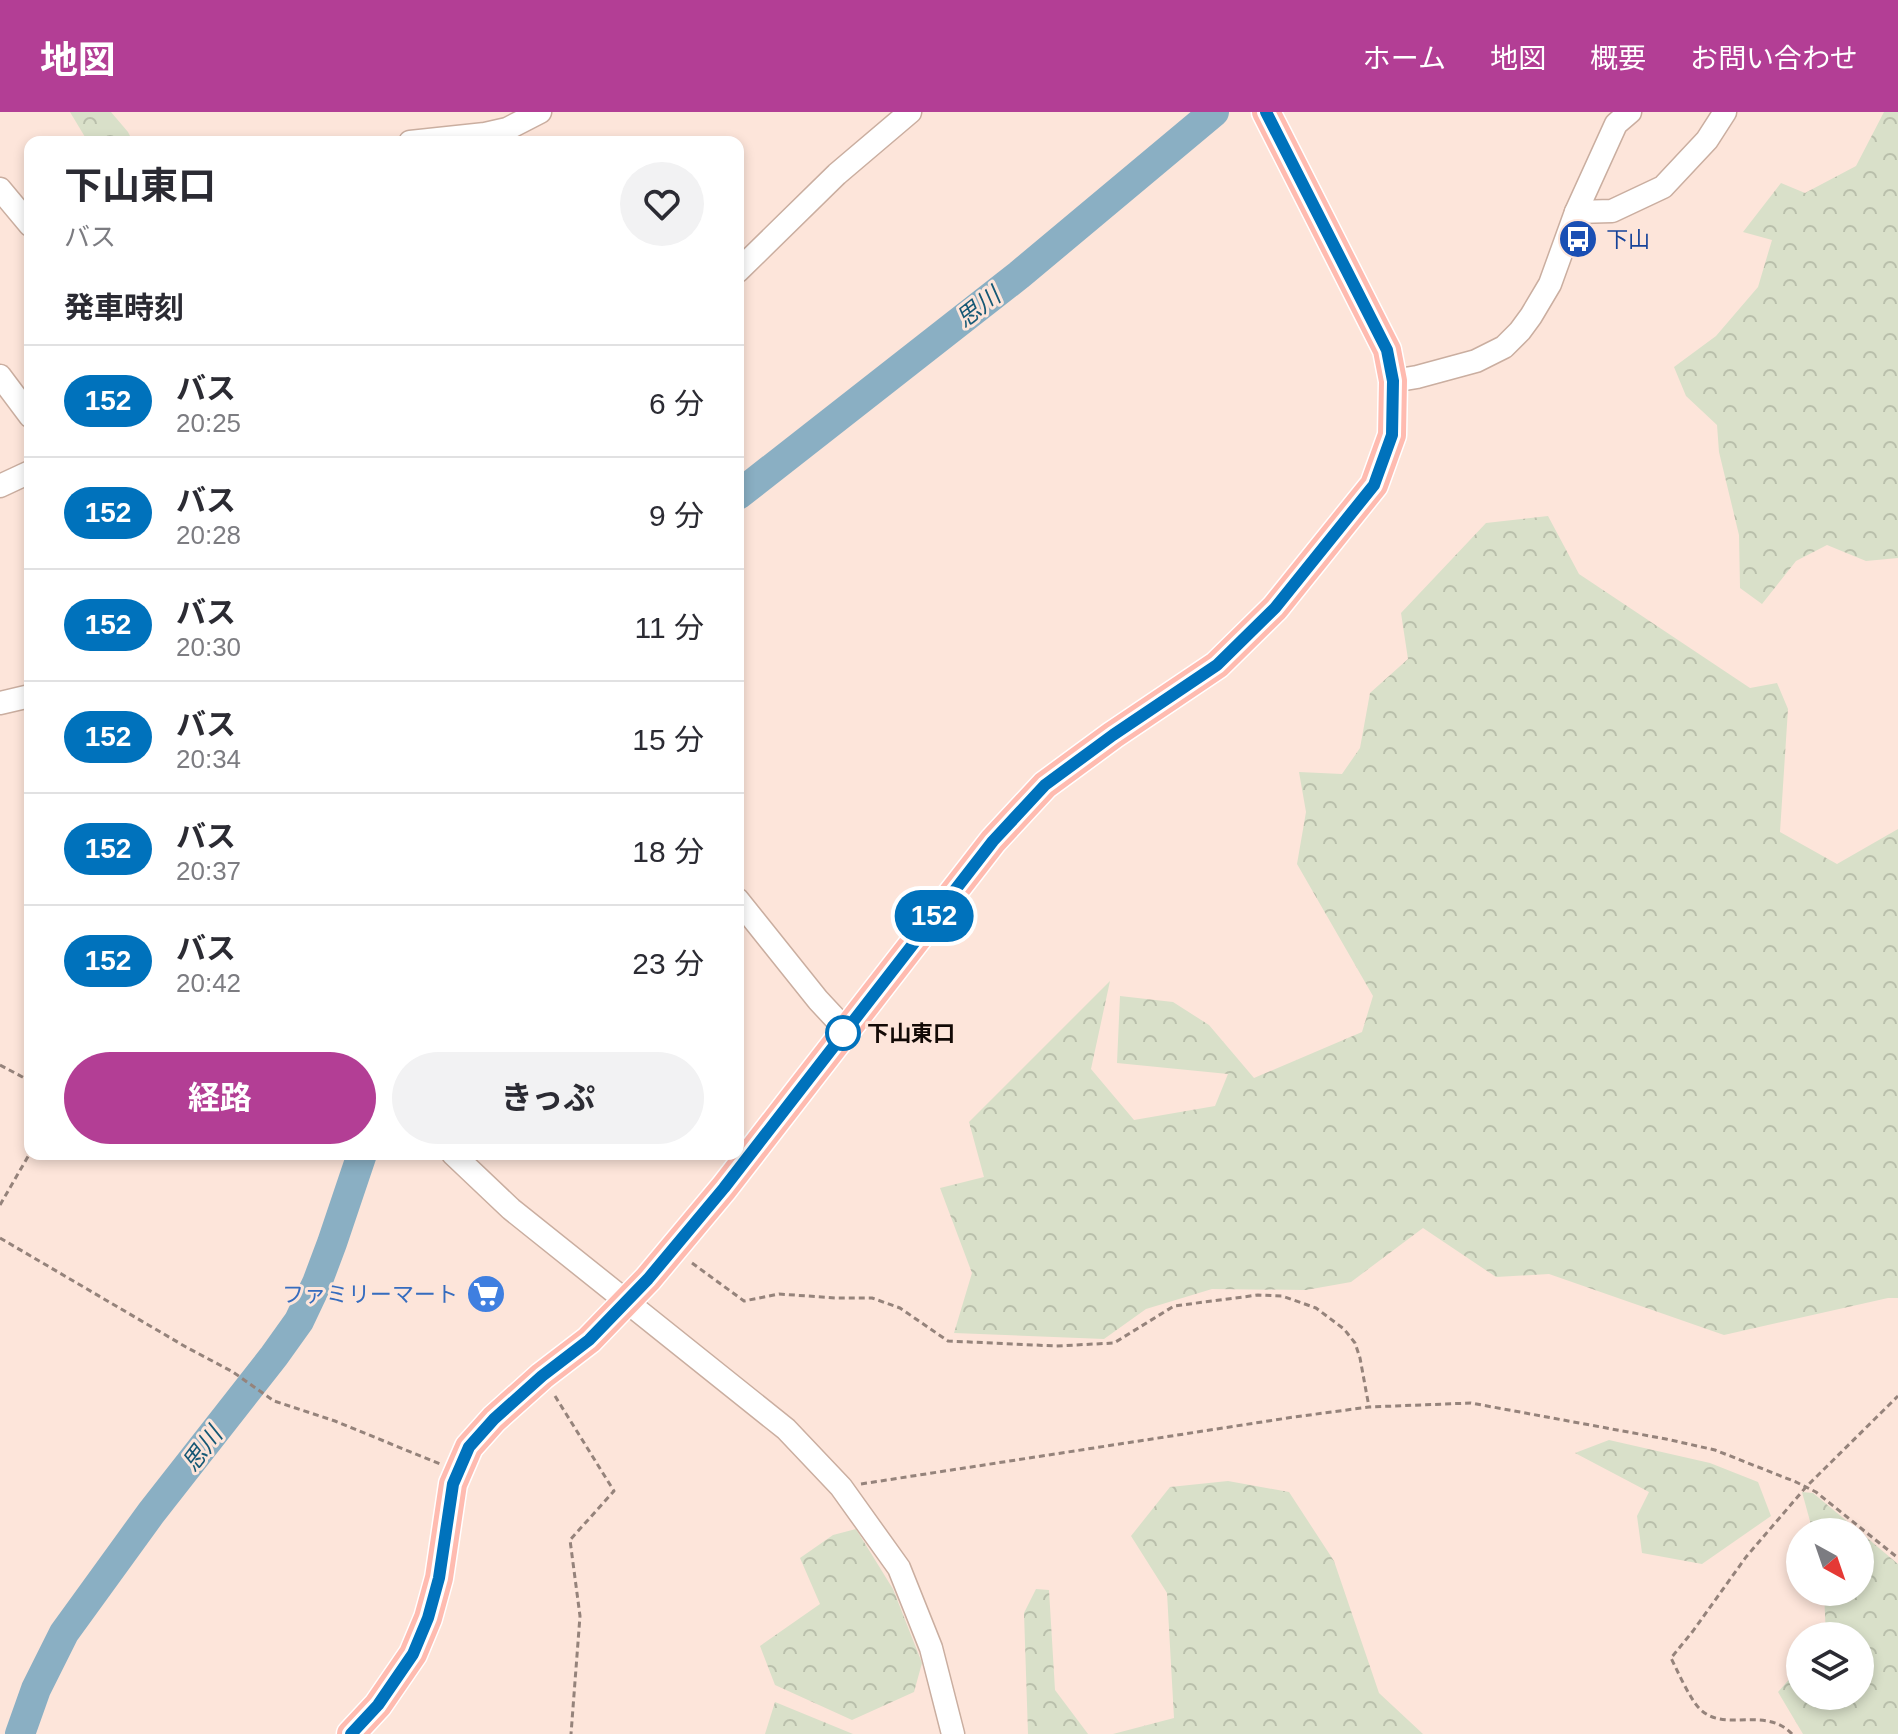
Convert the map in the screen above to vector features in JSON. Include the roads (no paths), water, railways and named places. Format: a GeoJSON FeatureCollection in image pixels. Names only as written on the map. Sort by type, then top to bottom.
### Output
{"type":"FeatureCollection","features":[{"type":"Feature","properties":{"kind":"main road"},"geometry":{"type":"LineString","coordinates":[[351,1734],[378,1705],[413,1654],[428,1618],[439,1578],[453,1484],[469,1447],[494,1419],[542,1376],[589,1340],[648,1279],[724,1188],[993,841],[1045,785],[1217,665],[1275,608],[1374,485],[1392,435],[1393,381],[1387,350],[1266,112]]}},
{"type":"Feature","properties":{"kind":"street"},"geometry":{"type":"LineString","coordinates":[[466,136],[507,129],[540,112]]}},
{"type":"Feature","properties":{"kind":"street"},"geometry":{"type":"LineString","coordinates":[[744,265],[837,174],[910,112]]}},
{"type":"Feature","properties":{"kind":"street"},"geometry":{"type":"LineString","coordinates":[[1393,381],[1476,361],[1504,347],[1531,316],[1550,284],[1576,212],[1616,124],[1630,112]]}},
{"type":"Feature","properties":{"kind":"street"},"geometry":{"type":"LineString","coordinates":[[1576,212],[1612,211],[1663,187],[1707,140],[1725,112]]}},
{"type":"Feature","properties":{"kind":"street"},"geometry":{"type":"LineString","coordinates":[[0,189],[24,218]]}},
{"type":"Feature","properties":{"kind":"street"},"geometry":{"type":"LineString","coordinates":[[0,376],[24,408]]}},
{"type":"Feature","properties":{"kind":"street"},"geometry":{"type":"LineString","coordinates":[[0,486],[24,475]]}},
{"type":"Feature","properties":{"kind":"street"},"geometry":{"type":"LineString","coordinates":[[0,703],[24,697]]}},
{"type":"Feature","properties":{"kind":"street"},"geometry":{"type":"LineString","coordinates":[[744,908],[845,1029]]}},
{"type":"Feature","properties":{"kind":"street"},"geometry":{"type":"LineString","coordinates":[[459,1160],[511,1209],[786,1429],[841,1487],[899,1568],[931,1648],[953,1734]]}},
{"type":"Feature","properties":{"kind":"waterway","name":"思川"},"geometry":{"type":"LineString","coordinates":[[744,490],[1019,275],[1214,112]]}},
{"type":"Feature","properties":{"kind":"waterway","name":"思川"},"geometry":{"type":"LineString","coordinates":[[20,1734],[36,1689],[64,1633],[151,1513],[299,1321],[317,1283],[360,1160]]}},
{"type":"Feature","properties":{"kind":"place","name":"下山"},"geometry":{"type":"Point","coordinates":[1578,239]}},
{"type":"Feature","properties":{"kind":"place","name":"下山東口"},"geometry":{"type":"Point","coordinates":[843,1033]}},
{"type":"Feature","properties":{"kind":"place","name":"ファミリーマート"},"geometry":{"type":"Point","coordinates":[486,1294]}}]}
